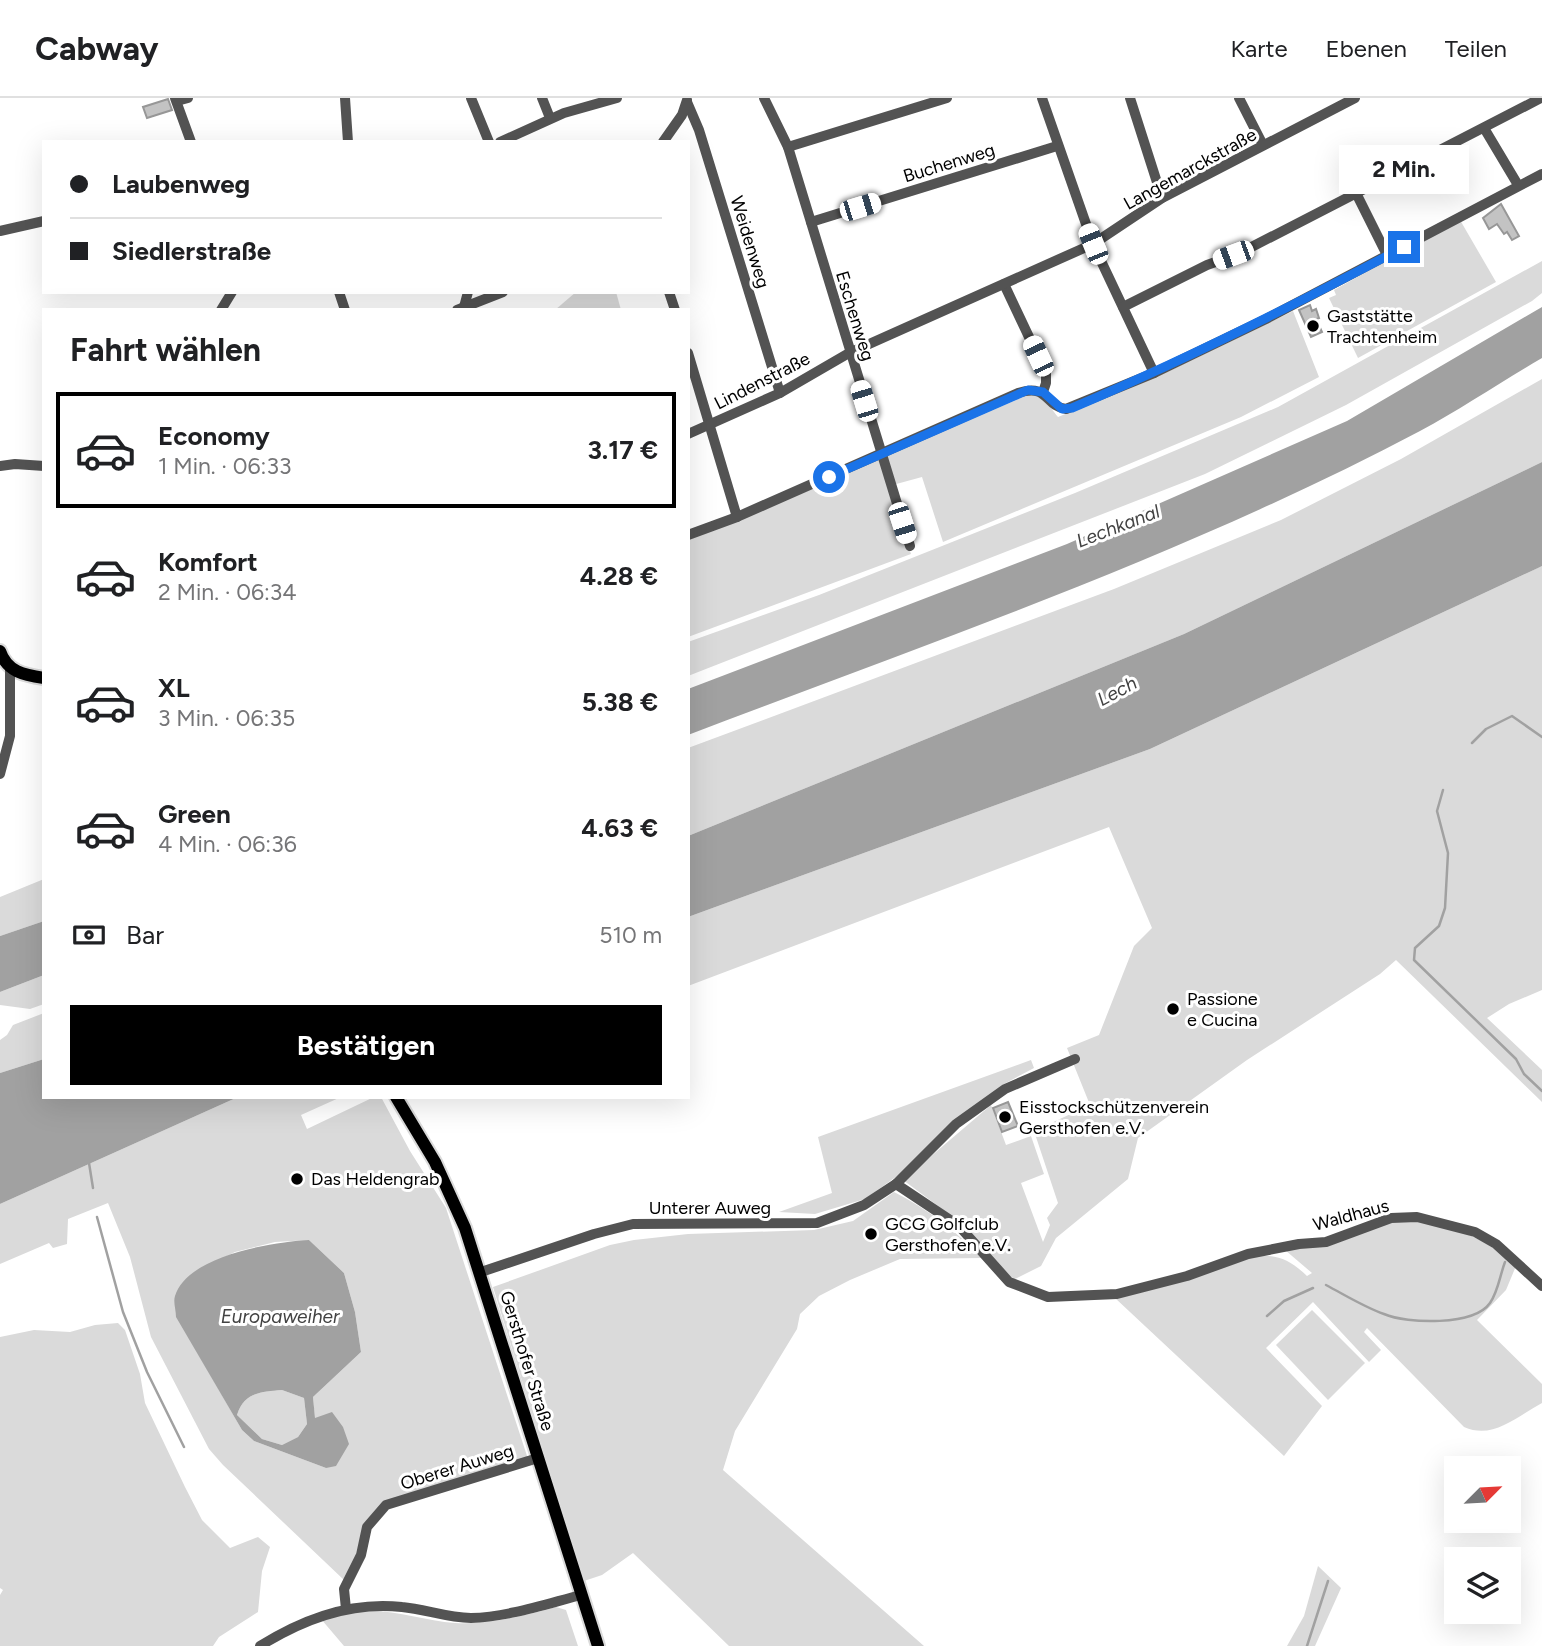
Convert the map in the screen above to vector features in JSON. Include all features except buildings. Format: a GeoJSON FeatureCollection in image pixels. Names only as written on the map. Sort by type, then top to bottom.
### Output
{"type":"FeatureCollection","features":[{"type":"Feature","properties":{"kind":"main road"},"geometry":{"type":"LineString","coordinates":[[0,651],[10,668],[42,678]]}},
{"type":"Feature","properties":{"kind":"main road","name":"Gersthofer Straße"},"geometry":{"type":"LineString","coordinates":[[397,1099],[453,1196],[481,1272],[598,1646]]}},
{"type":"Feature","properties":{"kind":"street"},"geometry":{"type":"LineString","coordinates":[[188,98],[176,100],[190,140]]}},
{"type":"Feature","properties":{"kind":"street"},"geometry":{"type":"LineString","coordinates":[[345,98],[348,140]]}},
{"type":"Feature","properties":{"kind":"street"},"geometry":{"type":"LineString","coordinates":[[471,98],[488,140]]}},
{"type":"Feature","properties":{"kind":"street"},"geometry":{"type":"LineString","coordinates":[[542,98],[550,118]]}},
{"type":"Feature","properties":{"kind":"street"},"geometry":{"type":"LineString","coordinates":[[504,140],[550,118],[614,98]]}},
{"type":"Feature","properties":{"kind":"street","name":"Eschenweg"},"geometry":{"type":"LineString","coordinates":[[764,98],[788,148],[910,546]]}},
{"type":"Feature","properties":{"kind":"street"},"geometry":{"type":"LineString","coordinates":[[788,148],[947,98]]}},
{"type":"Feature","properties":{"kind":"street"},"geometry":{"type":"LineString","coordinates":[[1042,98],[1093,244],[1154,373]]}},
{"type":"Feature","properties":{"kind":"street"},"geometry":{"type":"LineString","coordinates":[[1130,98],[1161,198]]}},
{"type":"Feature","properties":{"kind":"street"},"geometry":{"type":"LineString","coordinates":[[1239,98],[1263,145]]}},
{"type":"Feature","properties":{"kind":"street","name":"Langemarckstraße"},"geometry":{"type":"LineString","coordinates":[[849,353],[1093,244],[1161,198],[1355,98]]}},
{"type":"Feature","properties":{"kind":"street"},"geometry":{"type":"LineString","coordinates":[[1123,307],[1207,265],[1237,254],[1541,98]]}},
{"type":"Feature","properties":{"kind":"street"},"geometry":{"type":"LineString","coordinates":[[664,140],[687,100]]}},
{"type":"Feature","properties":{"kind":"street","name":"Weidenweg"},"geometry":{"type":"LineString","coordinates":[[687,100],[699,130],[780,393]]}},
{"type":"Feature","properties":{"kind":"street"},"geometry":{"type":"LineString","coordinates":[[1484,128],[1518,185]]}},
{"type":"Feature","properties":{"kind":"street","name":"Buchenweg"},"geometry":{"type":"LineString","coordinates":[[811,222],[1057,146]]}},
{"type":"Feature","properties":{"kind":"street"},"geometry":{"type":"LineString","coordinates":[[690,534],[737,517],[1018,393],[1028,390],[1043,392],[1056,406],[1066,409],[1154,373],[1312,296],[1542,174]]}},
{"type":"Feature","properties":{"kind":"street"},"geometry":{"type":"LineString","coordinates":[[1356,193],[1387,255]]}},
{"type":"Feature","properties":{"kind":"street"},"geometry":{"type":"LineString","coordinates":[[0,231],[42,221]]}},
{"type":"Feature","properties":{"kind":"street"},"geometry":{"type":"LineString","coordinates":[[1004,284],[1046,373],[1043,392]]}},
{"type":"Feature","properties":{"kind":"street"},"geometry":{"type":"LineString","coordinates":[[460,308],[498,294]]}},
{"type":"Feature","properties":{"kind":"street","name":"Lindenstraße"},"geometry":{"type":"LineString","coordinates":[[690,433],[780,393],[849,353]]}},
{"type":"Feature","properties":{"kind":"street"},"geometry":{"type":"LineString","coordinates":[[690,360],[737,517]]}},
{"type":"Feature","properties":{"kind":"street"},"geometry":{"type":"LineString","coordinates":[[0,466],[42,466]]}},
{"type":"Feature","properties":{"kind":"street"},"geometry":{"type":"LineString","coordinates":[[0,774],[10,736],[10,668]]}},
{"type":"Feature","properties":{"kind":"street","name":"Unterer Auweg"},"geometry":{"type":"LineString","coordinates":[[481,1272],[594,1234],[633,1224],[817,1223],[864,1205],[896,1184],[956,1124],[1005,1089],[1075,1059]]}},
{"type":"Feature","properties":{"kind":"street","name":"Waldhaus"},"geometry":{"type":"LineString","coordinates":[[896,1184],[959,1226],[1009,1282],[1048,1297],[1117,1294],[1186,1276],[1248,1254],[1298,1244],[1326,1242],[1391,1218],[1418,1217],[1465,1229],[1485,1238],[1502,1249],[1542,1286]]}},
{"type":"Feature","properties":{"kind":"street","name":"Oberer Auweg"},"geometry":{"type":"LineString","coordinates":[[346,1609],[344,1589],[356,1568],[368,1527],[386,1505],[538,1458]]}},
{"type":"Feature","properties":{"kind":"street"},"geometry":{"type":"LineString","coordinates":[[260,1646],[302,1623],[346,1609],[403,1607],[452,1617],[473,1618],[513,1612],[581,1595]]}},
{"type":"Feature","properties":{"kind":"shaded area"},"geometry":{"type":"Polygon","coordinates":[[[1460,220],[1496,282],[1358,358],[1329,298],[1336,295],[1334,290],[1460,220]]]}},
{"type":"Feature","properties":{"kind":"shaded area"},"geometry":{"type":"Polygon","coordinates":[[[1542,261],[1542,293],[1532,301],[1346,405],[1205,474],[690,675],[690,641],[819,595],[1075,493],[1278,407],[1542,261]]]}},
{"type":"Feature","properties":{"kind":"shaded area"},"geometry":{"type":"Polygon","coordinates":[[[574,294],[617,294],[620,308],[557,308],[574,294]]]}},
{"type":"Feature","properties":{"kind":"shaded area"},"geometry":{"type":"Polygon","coordinates":[[[1293,311],[1319,377],[1241,417],[943,542],[922,477],[889,486],[911,554],[690,636],[690,539],[1028,395],[1042,399],[1058,417],[1167,372],[1293,311]]]}},
{"type":"Feature","properties":{"kind":"shaded area"},"geometry":{"type":"Polygon","coordinates":[[[1542,379],[1542,462],[1184,634],[690,835],[690,747],[1114,589],[1281,520],[1401,459],[1542,379]]]}},
{"type":"Feature","properties":{"kind":"shaded area"},"geometry":{"type":"Polygon","coordinates":[[[1542,566],[1542,990],[1509,1004],[1487,1018],[1542,1070],[1542,1102],[1396,960],[1380,974],[1247,1060],[1138,1138],[1128,1179],[1056,1238],[1041,1266],[1013,1280],[961,1223],[903,1180],[991,1105],[1006,1145],[1031,1136],[1044,1174],[1021,1183],[1043,1242],[1050,1225],[1047,1218],[1058,1203],[1034,1131],[1090,1105],[1067,1048],[1099,1035],[1134,946],[1152,928],[1109,827],[690,985],[690,916],[1150,749],[1542,566]]]}},
{"type":"Feature","properties":{"kind":"shaded area"},"geometry":{"type":"Polygon","coordinates":[[[42,880],[42,922],[0,936],[0,897],[42,880]]]}},
{"type":"Feature","properties":{"kind":"shaded area"},"geometry":{"type":"Polygon","coordinates":[[[42,976],[42,1005],[30,1009],[0,1005],[0,992],[42,976]]]}},
{"type":"Feature","properties":{"kind":"shaded area"},"geometry":{"type":"Polygon","coordinates":[[[42,1014],[42,1060],[0,1073],[0,1040],[13,1025],[42,1014]]]}},
{"type":"Feature","properties":{"kind":"shaded area"},"geometry":{"type":"Polygon","coordinates":[[[1031,1060],[1034,1068],[1004,1084],[900,1174],[865,1199],[815,1214],[779,1212],[832,1193],[818,1137],[1031,1060]]]}},
{"type":"Feature","properties":{"kind":"shaded area"},"geometry":{"type":"Polygon","coordinates":[[[234,1099],[337,1099],[301,1115],[307,1129],[370,1099],[382,1099],[410,1151],[446,1208],[528,1459],[381,1506],[359,1555],[344,1580],[209,1449],[151,1337],[130,1257],[108,1203],[68,1219],[67,1244],[53,1248],[49,1243],[0,1264],[0,1204],[234,1099]],[[309,1240],[275,1242],[235,1252],[197,1271],[177,1317],[242,1430],[254,1441],[326,1468],[313,1397],[361,1352],[355,1312],[344,1273],[309,1240]]]}},
{"type":"Feature","properties":{"kind":"shaded area"},"geometry":{"type":"Polygon","coordinates":[[[894,1192],[941,1221],[982,1258],[900,1259],[819,1296],[800,1314],[797,1329],[735,1431],[723,1470],[924,1646],[729,1646],[633,1553],[602,1575],[584,1581],[493,1287],[610,1245],[634,1240],[688,1234],[814,1230],[853,1221],[894,1192]]]}},
{"type":"Feature","properties":{"kind":"shaded area"},"geometry":{"type":"Polygon","coordinates":[[[1418,1220],[1481,1241],[1516,1266],[1506,1290],[1477,1320],[1542,1384],[1542,1403],[1495,1429],[1485,1431],[1464,1427],[1367,1328],[1364,1332],[1381,1350],[1369,1362],[1313,1302],[1266,1348],[1322,1406],[1284,1456],[1115,1298],[1249,1257],[1281,1258],[1307,1276],[1312,1273],[1285,1250],[1393,1221],[1418,1220]]]}},
{"type":"Feature","properties":{"kind":"shaded area"},"geometry":{"type":"Polygon","coordinates":[[[1312,1310],[1365,1363],[1328,1400],[1276,1345],[1312,1310]]]}},
{"type":"Feature","properties":{"kind":"shaded area"},"geometry":{"type":"Polygon","coordinates":[[[118,1323],[125,1330],[140,1374],[145,1403],[202,1520],[230,1548],[258,1537],[270,1547],[262,1571],[258,1612],[219,1637],[213,1646],[0,1646],[0,1595],[3,1590],[0,1588],[0,1337],[34,1330],[70,1332],[95,1325],[118,1323]]]}},
{"type":"Feature","properties":{"kind":"shaded area"},"geometry":{"type":"Polygon","coordinates":[[[282,1390],[304,1398],[307,1424],[298,1437],[282,1445],[262,1439],[237,1415],[244,1402],[254,1395],[282,1390]]]}},
{"type":"Feature","properties":{"kind":"shaded area"},"geometry":{"type":"Polygon","coordinates":[[[1318,1566],[1341,1588],[1315,1646],[1287,1646],[1304,1616],[1318,1566]]]}},
{"type":"Feature","properties":{"kind":"shaded area"},"geometry":{"type":"Polygon","coordinates":[[[556,1607],[566,1610],[578,1646],[344,1646],[321,1619],[352,1612],[375,1611],[443,1622],[480,1623],[519,1617],[556,1607]]]}},
{"type":"Feature","properties":{"kind":"water","name":"Lechkanal"},"geometry":{"type":"Polygon","coordinates":[[[1542,307],[1542,358],[1435,423],[1331,476],[1150,557],[690,734],[690,688],[1067,544],[1347,421],[1542,307]]]}},
{"type":"Feature","properties":{"kind":"water","name":"Lech"},"geometry":{"type":"Polygon","coordinates":[[[1542,462],[1542,566],[1150,749],[690,916],[690,835],[1184,634],[1542,462]]]}},
{"type":"Feature","properties":{"kind":"water"},"geometry":{"type":"Polygon","coordinates":[[[42,922],[42,976],[0,992],[0,936],[42,922]]]}},
{"type":"Feature","properties":{"kind":"water"},"geometry":{"type":"Polygon","coordinates":[[[42,1060],[42,1099],[234,1099],[0,1204],[0,1073],[42,1060]]]}},
{"type":"Feature","properties":{"kind":"water","name":"Europaweiher"},"geometry":{"type":"Polygon","coordinates":[[[309,1240],[344,1273],[355,1312],[361,1352],[313,1397],[315,1418],[332,1412],[343,1427],[349,1444],[336,1466],[326,1468],[254,1441],[242,1430],[176,1317],[174,1301],[183,1282],[196,1270],[214,1261],[254,1248],[309,1240]],[[282,1390],[260,1393],[244,1402],[237,1415],[262,1439],[282,1445],[298,1437],[307,1424],[304,1398],[282,1390]]]}},
{"type":"Feature","properties":{"kind":"waterway"},"geometry":{"type":"LineString","coordinates":[[1472,743],[1486,729],[1512,716],[1542,737]]}},
{"type":"Feature","properties":{"kind":"waterway"},"geometry":{"type":"LineString","coordinates":[[1443,790],[1437,811],[1448,853],[1445,908],[1439,926],[1415,948],[1414,960],[1516,1059],[1524,1074],[1542,1091]]}},
{"type":"Feature","properties":{"kind":"waterway"},"geometry":{"type":"LineString","coordinates":[[89,1163],[93,1188]]}},
{"type":"Feature","properties":{"kind":"waterway"},"geometry":{"type":"LineString","coordinates":[[97,1217],[123,1312],[147,1372],[184,1447]]}},
{"type":"Feature","properties":{"kind":"waterway"},"geometry":{"type":"LineString","coordinates":[[1326,1285],[1384,1314],[1408,1320],[1440,1321],[1470,1316],[1490,1303],[1505,1262]]}},
{"type":"Feature","properties":{"kind":"waterway"},"geometry":{"type":"LineString","coordinates":[[1267,1316],[1284,1301],[1313,1288]]}},
{"type":"Feature","properties":{"kind":"waterway"},"geometry":{"type":"LineString","coordinates":[[1307,1646],[1328,1581]]}},
{"type":"Feature","properties":{"kind":"place","name":"Gaststätte Trachtenheim"},"geometry":{"type":"Point","coordinates":[1313,326]}},
{"type":"Feature","properties":{"kind":"place","name":"Passione e Cucina"},"geometry":{"type":"Point","coordinates":[1173,1009]}},
{"type":"Feature","properties":{"kind":"place","name":"Eisstockschützenverein Gersthofen e.V."},"geometry":{"type":"Point","coordinates":[1005,1117]}},
{"type":"Feature","properties":{"kind":"place","name":"Das Heldengrab"},"geometry":{"type":"Point","coordinates":[297,1179]}},
{"type":"Feature","properties":{"kind":"place","name":"GCG Golfclub Gersthofen e.V."},"geometry":{"type":"Point","coordinates":[871,1234]}},
{"type":"Feature","properties":{"kind":"route"},"geometry":{"type":"LineString","coordinates":[[829,477],[1028,390],[1043,392],[1062,409],[1072,408],[1219,342],[1404,247]]}}]}
